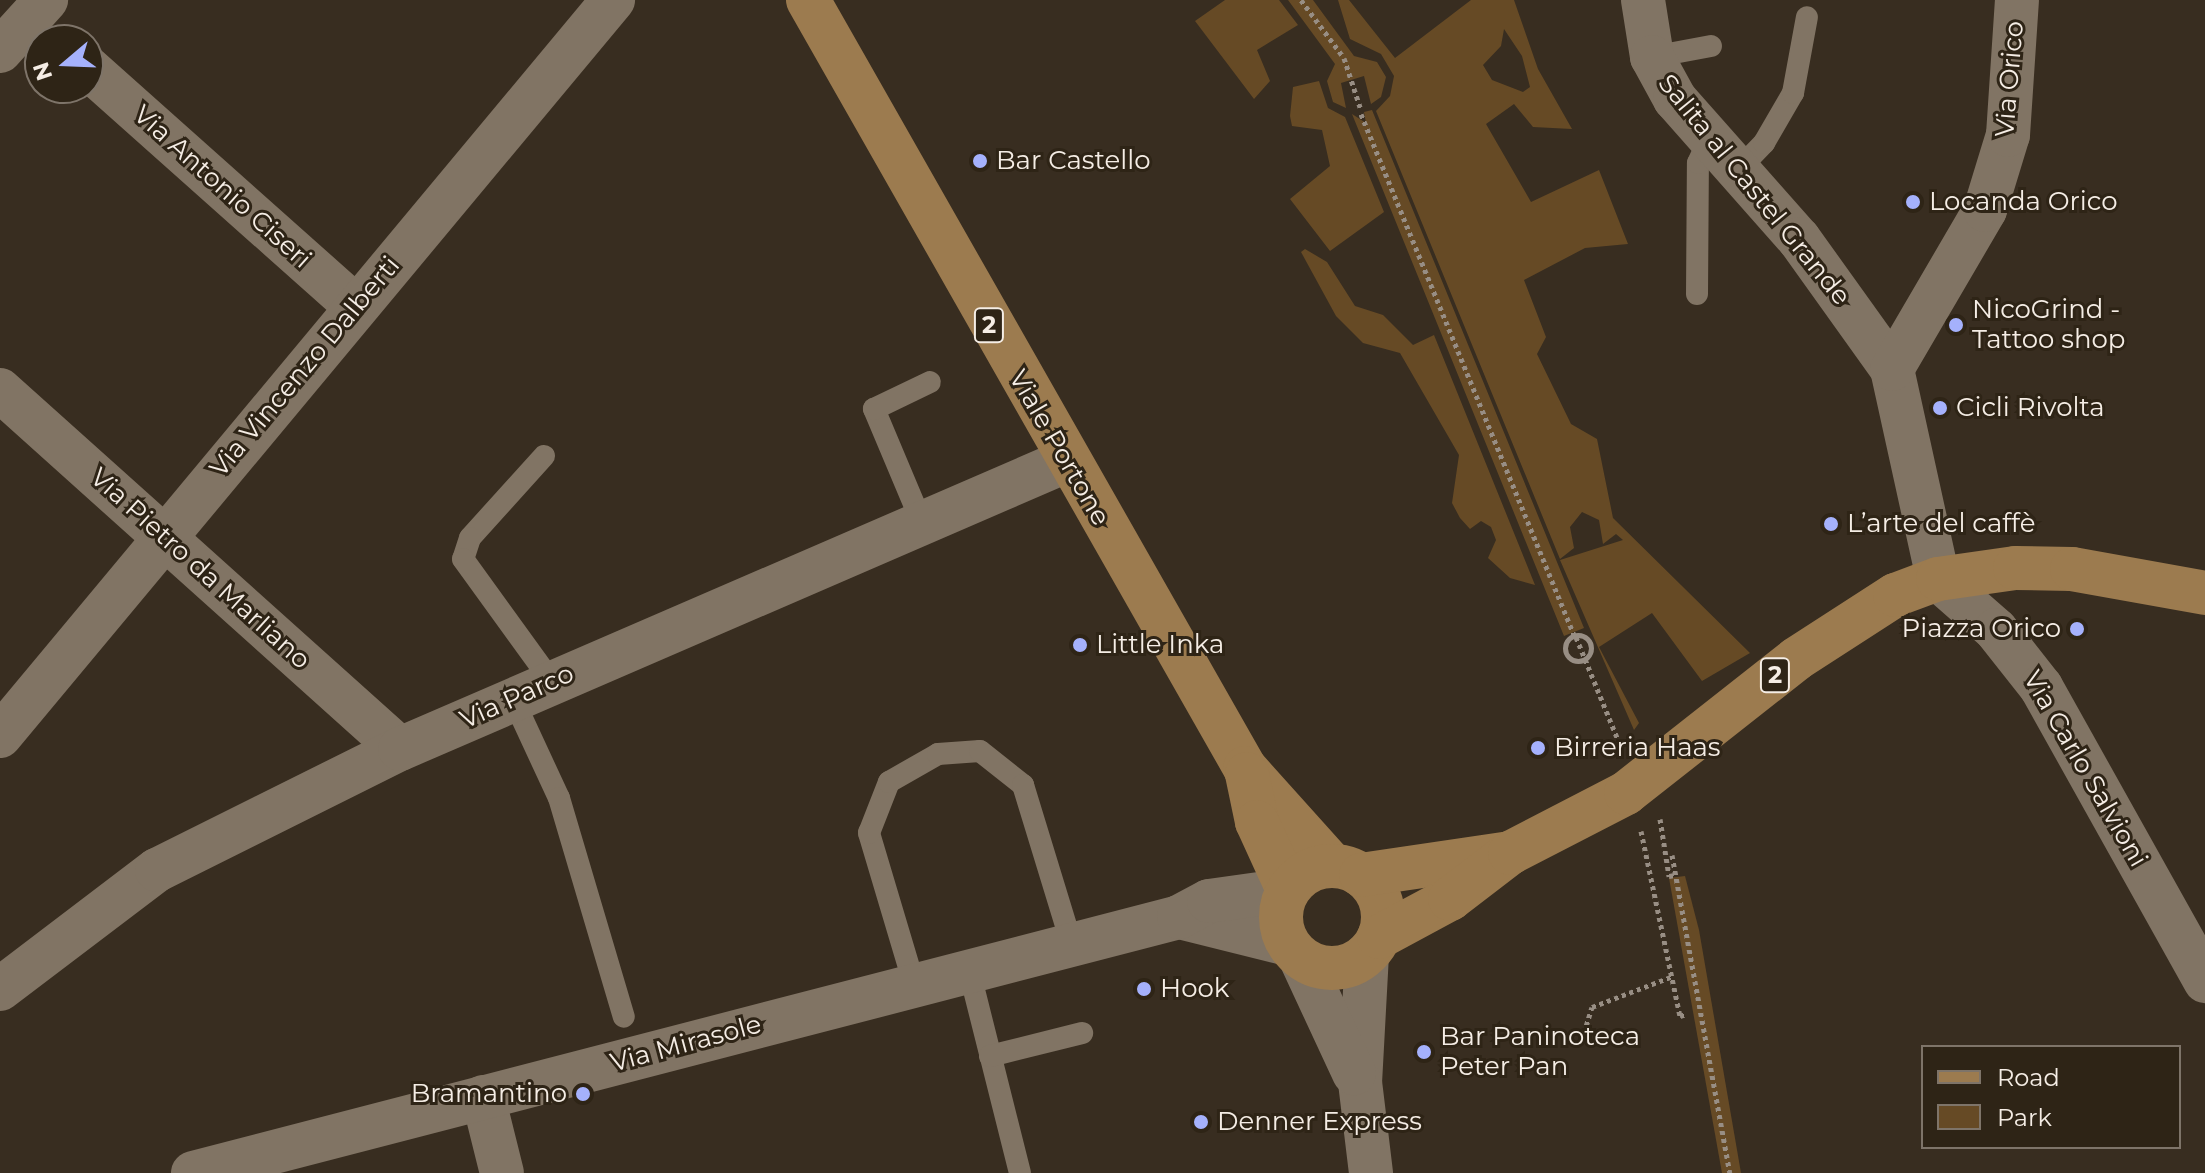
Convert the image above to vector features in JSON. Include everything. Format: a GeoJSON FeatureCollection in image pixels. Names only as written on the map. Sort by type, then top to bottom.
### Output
{"type":"FeatureCollection","features":[{"type":"Feature","properties":{"kind":"main road","name":"Viale Portone"},"geometry":{"type":"LineString","coordinates":[[808,0],[1066,461],[1245,768],[1347,870]]}},
{"type":"Feature","properties":{"kind":"main road","name":"2"},"geometry":{"type":"LineString","coordinates":[[1373,946],[1450,899],[1510,853],[1626,793],[1849,621],[1938,579],[2057,569],[2205,593]]}},
{"type":"Feature","properties":{"kind":"main road","name":"Viale Portone"},"geometry":{"type":"LineString","coordinates":[[1245,768],[1257,822],[1288,890]]}},
{"type":"Feature","properties":{"kind":"main road","name":"2"},"geometry":{"type":"LineString","coordinates":[[1347,870],[1510,853]]}},
{"type":"Feature","properties":{"kind":"main road"},"geometry":{"type":"LineString","coordinates":[[1347,870],[1383,910],[1373,946],[1337,968],[1294,952],[1281,923],[1288,890],[1307,872],[1347,870]]}},
{"type":"Feature","properties":{"kind":"street","name":"Via Vincenzo Dalberti"},"geometry":{"type":"LineString","coordinates":[[0,736],[355,306],[613,0]]}},
{"type":"Feature","properties":{"kind":"street","name":"Salita al Castel Grande"},"geometry":{"type":"LineString","coordinates":[[1643,0],[1652,57],[1709,139],[1799,239],[1892,369]]}},
{"type":"Feature","properties":{"kind":"street","name":"Via Orico"},"geometry":{"type":"LineString","coordinates":[[1892,369],[1985,210],[2008,135],[2017,0]]}},
{"type":"Feature","properties":{"kind":"street"},"geometry":{"type":"LineString","coordinates":[[0,51],[44,19]]}},
{"type":"Feature","properties":{"kind":"street","name":"Via Antonio Ciseri"},"geometry":{"type":"LineString","coordinates":[[104,82],[355,306]]}},
{"type":"Feature","properties":{"kind":"street"},"geometry":{"type":"LineString","coordinates":[[1892,369],[1938,579]]}},
{"type":"Feature","properties":{"kind":"street","name":"Via Pietro da Marliano"},"geometry":{"type":"LineString","coordinates":[[0,390],[400,749]]}},
{"type":"Feature","properties":{"kind":"street","name":"Via Parco"},"geometry":{"type":"LineString","coordinates":[[0,989],[157,870],[400,749],[1066,461]]}},
{"type":"Feature","properties":{"kind":"street","name":"Via Carlo Salvioni"},"geometry":{"type":"LineString","coordinates":[[1938,579],[1996,630],[2041,687],[2205,981]]}},
{"type":"Feature","properties":{"kind":"street","name":"Via Mirasole"},"geometry":{"type":"LineString","coordinates":[[193,1173],[1071,942],[1179,917],[1209,901],[1288,890]]}},
{"type":"Feature","properties":{"kind":"street","name":"Via Mirasole"},"geometry":{"type":"LineString","coordinates":[[1179,917],[1294,952]]}},
{"type":"Feature","properties":{"kind":"street"},"geometry":{"type":"LineString","coordinates":[[1371,1173],[1360,1082],[1373,946]]}},
{"type":"Feature","properties":{"kind":"street"},"geometry":{"type":"LineString","coordinates":[[1294,952],[1360,1082]]}},
{"type":"Feature","properties":{"kind":"street"},"geometry":{"type":"LineString","coordinates":[[483,1097],[502,1173]]}},
{"type":"Feature","properties":{"kind":"lane"},"geometry":{"type":"LineString","coordinates":[[1737,171],[1764,143],[1793,93],[1807,17]]}},
{"type":"Feature","properties":{"kind":"lane"},"geometry":{"type":"LineString","coordinates":[[1652,57],[1711,46]]}},
{"type":"Feature","properties":{"kind":"lane"},"geometry":{"type":"LineString","coordinates":[[1697,294],[1698,163],[1709,139]]}},
{"type":"Feature","properties":{"kind":"lane"},"geometry":{"type":"LineString","coordinates":[[922,523],[874,409],[930,382]]}},
{"type":"Feature","properties":{"kind":"lane"},"geometry":{"type":"LineString","coordinates":[[544,456],[470,538],[463,559],[471,581],[532,691],[559,798],[624,1017]]}},
{"type":"Feature","properties":{"kind":"lane"},"geometry":{"type":"LineString","coordinates":[[914,984],[869,833],[889,782],[938,754],[980,751],[1023,785],[1071,942]]}},
{"type":"Feature","properties":{"kind":"lane"},"geometry":{"type":"LineString","coordinates":[[969,970],[1020,1173]]}},
{"type":"Feature","properties":{"kind":"lane"},"geometry":{"type":"LineString","coordinates":[[990,1056],[1082,1033]]}},
{"type":"Feature","properties":{"kind":"path"},"geometry":{"type":"LineString","coordinates":[[1301,0],[1344,58],[1360,111],[1575,636]]}},
{"type":"Feature","properties":{"kind":"path"},"geometry":{"type":"LineString","coordinates":[[1583,635],[1593,657],[1585,660],[1574,665],[1564,639],[1583,635]]}},
{"type":"Feature","properties":{"kind":"path"},"geometry":{"type":"LineString","coordinates":[[1585,660],[1616,738]]}},
{"type":"Feature","properties":{"kind":"path"},"geometry":{"type":"LineString","coordinates":[[1626,793],[1650,856],[1673,976],[1686,1014]]}},
{"type":"Feature","properties":{"kind":"path"},"geometry":{"type":"LineString","coordinates":[[1665,827],[1666,862],[1669,876],[1675,875]]}},
{"type":"Feature","properties":{"kind":"path"},"geometry":{"type":"LineString","coordinates":[[1672,855],[1730,1173]]}},
{"type":"Feature","properties":{"kind":"path"},"geometry":{"type":"LineString","coordinates":[[1584,1033],[1592,1007],[1673,976]]}},
{"type":"Feature","properties":{"kind":"green space"},"geometry":{"type":"Polygon","coordinates":[[[1225,0],[1279,0],[1298,25],[1257,50],[1270,81],[1254,99],[1195,21],[1225,0]]]}},
{"type":"Feature","properties":{"kind":"green space"},"geometry":{"type":"Polygon","coordinates":[[[1288,0],[1313,0],[1354,56],[1377,62],[1386,77],[1381,97],[1371,104],[1364,76],[1341,83],[1346,108],[1333,102],[1327,81],[1335,64],[1288,0]]]}},
{"type":"Feature","properties":{"kind":"green space"},"geometry":{"type":"Polygon","coordinates":[[[1338,0],[1349,0],[1395,58],[1471,0],[1514,0],[1538,69],[1572,129],[1533,127],[1514,104],[1486,124],[1531,202],[1599,170],[1628,244],[1585,248],[1524,280],[1546,337],[1537,354],[1571,424],[1597,439],[1613,518],[1750,653],[1702,681],[1652,613],[1599,647],[1639,723],[1634,730],[1560,560],[1623,540],[1616,534],[1603,544],[1599,520],[1582,512],[1570,527],[1574,548],[1560,559],[1376,111],[1390,96],[1394,76],[1381,54],[1350,39],[1338,0]],[[1504,29],[1501,46],[1483,65],[1492,80],[1523,92],[1530,87],[1522,56],[1504,29]]]}},
{"type":"Feature","properties":{"kind":"green space"},"geometry":{"type":"Polygon","coordinates":[[[1319,81],[1328,108],[1345,117],[1384,212],[1330,251],[1290,199],[1330,166],[1322,130],[1292,126],[1290,116],[1293,87],[1319,81]]]}},
{"type":"Feature","properties":{"kind":"green space"},"geometry":{"type":"Polygon","coordinates":[[[1372,110],[1584,628],[1564,636],[1352,114],[1366,123],[1364,112],[1372,110]]]}},
{"type":"Feature","properties":{"kind":"green space"},"geometry":{"type":"Polygon","coordinates":[[[1305,249],[1327,262],[1355,306],[1383,315],[1413,345],[1434,335],[1535,585],[1510,578],[1488,558],[1496,540],[1491,527],[1481,521],[1470,529],[1460,518],[1452,503],[1459,455],[1400,353],[1363,343],[1336,316],[1301,252],[1305,249]]]}},
{"type":"Feature","properties":{"kind":"green space"},"geometry":{"type":"Polygon","coordinates":[[[1685,876],[1699,930],[1741,1173],[1722,1173],[1669,878],[1685,876]]]}},
{"type":"Feature","properties":{"kind":"place","name":"Bar Castello"},"geometry":{"type":"Point","coordinates":[980,161]}},
{"type":"Feature","properties":{"kind":"place","name":"Locanda Orico"},"geometry":{"type":"Point","coordinates":[1913,202]}},
{"type":"Feature","properties":{"kind":"place","name":"NicoGrind - Tattoo shop"},"geometry":{"type":"Point","coordinates":[1956,325]}},
{"type":"Feature","properties":{"kind":"place","name":"Cicli Rivolta"},"geometry":{"type":"Point","coordinates":[1940,408]}},
{"type":"Feature","properties":{"kind":"place","name":"L’arte del caffè"},"geometry":{"type":"Point","coordinates":[1831,524]}},
{"type":"Feature","properties":{"kind":"place","name":"Piazza Orico"},"geometry":{"type":"Point","coordinates":[2077,629]}},
{"type":"Feature","properties":{"kind":"place","name":"Little Inka"},"geometry":{"type":"Point","coordinates":[1080,645]}},
{"type":"Feature","properties":{"kind":"place","name":"Birreria Haas"},"geometry":{"type":"Point","coordinates":[1538,748]}},
{"type":"Feature","properties":{"kind":"place","name":"Hook"},"geometry":{"type":"Point","coordinates":[1144,989]}},
{"type":"Feature","properties":{"kind":"place","name":"Bar Paninoteca Peter Pan"},"geometry":{"type":"Point","coordinates":[1424,1052]}},
{"type":"Feature","properties":{"kind":"place","name":"Bramantino"},"geometry":{"type":"Point","coordinates":[583,1094]}},
{"type":"Feature","properties":{"kind":"place","name":"Denner Express"},"geometry":{"type":"Point","coordinates":[1201,1122]}}]}
